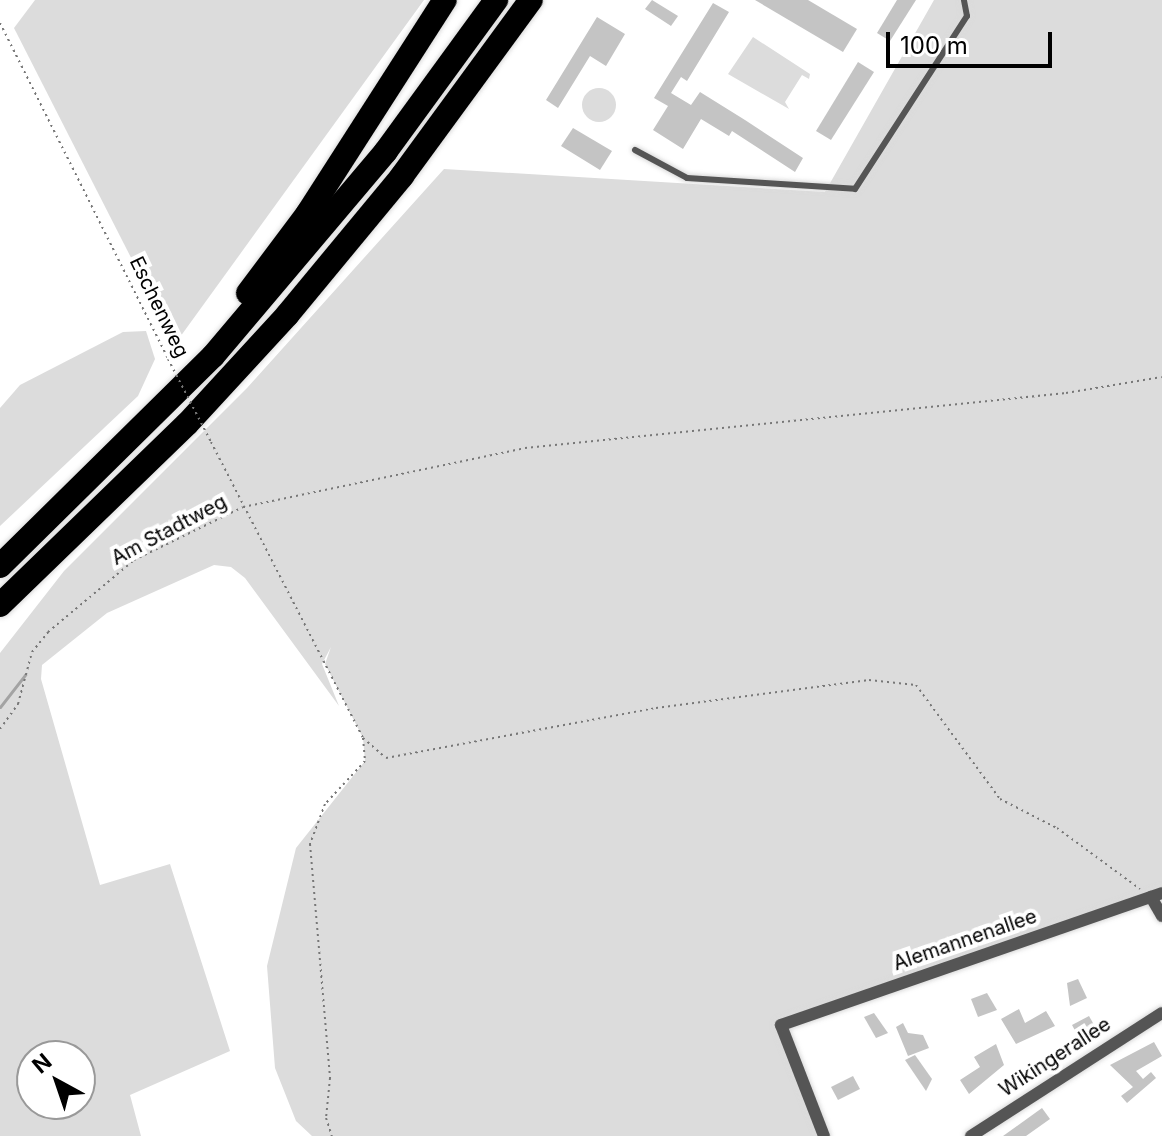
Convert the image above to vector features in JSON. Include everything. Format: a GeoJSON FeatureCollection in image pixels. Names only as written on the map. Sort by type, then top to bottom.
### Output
{"type":"FeatureCollection","features":[{"type":"Feature","properties":{"kind":"highway"},"geometry":{"type":"LineString","coordinates":[[213,356],[247,294],[308,213],[445,0]]}},
{"type":"Feature","properties":{"kind":"highway"},"geometry":{"type":"LineString","coordinates":[[0,566],[213,356],[377,163],[496,0]]}},
{"type":"Feature","properties":{"kind":"highway"},"geometry":{"type":"LineString","coordinates":[[0,605],[187,424],[288,314],[402,176],[531,0]]}},
{"type":"Feature","properties":{"kind":"street"},"geometry":{"type":"LineString","coordinates":[[1156,895],[1162,916]]}},
{"type":"Feature","properties":{"kind":"street","name":"Alemannenallee"},"geometry":{"type":"LineString","coordinates":[[824,1136],[781,1025],[1156,895]]}},
{"type":"Feature","properties":{"kind":"street","name":"Wikingerallee"},"geometry":{"type":"LineString","coordinates":[[971,1136],[1162,1013]]}},
{"type":"Feature","properties":{"kind":"lane"},"geometry":{"type":"LineString","coordinates":[[635,150],[687,178],[855,189],[967,16],[964,0]]}},
{"type":"Feature","properties":{"kind":"path","name":"Eschenweg"},"geometry":{"type":"LineString","coordinates":[[0,23],[291,605],[363,738]]}},
{"type":"Feature","properties":{"kind":"path","name":"Am Stadtweg"},"geometry":{"type":"LineString","coordinates":[[0,729],[18,704],[32,652],[48,632],[134,560],[243,507],[525,448],[1066,393],[1162,377]]}},
{"type":"Feature","properties":{"kind":"path"},"geometry":{"type":"LineString","coordinates":[[363,738],[386,758],[656,708],[869,680],[916,685],[1000,799],[1057,828],[1156,895]]}},
{"type":"Feature","properties":{"kind":"path"},"geometry":{"type":"LineString","coordinates":[[332,1136],[326,1118],[330,1078],[314,822],[365,761],[363,738]]}},
{"type":"Feature","properties":{"kind":"shaded area"},"geometry":{"type":"Polygon","coordinates":[[[35,0],[424,0],[175,344],[14,28],[35,0]]]}},
{"type":"Feature","properties":{"kind":"shaded area"},"geometry":{"type":"Polygon","coordinates":[[[934,0],[1162,0],[1162,893],[782,1025],[824,1136],[312,1136],[296,1121],[275,1068],[267,966],[296,848],[365,761],[363,738],[325,664],[331,647],[322,664],[339,706],[245,578],[231,567],[214,565],[107,613],[42,665],[41,679],[100,885],[170,864],[230,1051],[130,1095],[141,1136],[0,1136],[0,653],[64,571],[247,388],[444,169],[825,192],[934,0]]]}},
{"type":"Feature","properties":{"kind":"shaded area"},"geometry":{"type":"Polygon","coordinates":[[[753,37],[810,74],[809,79],[802,75],[785,102],[789,109],[728,74],[753,37]]]}},
{"type":"Feature","properties":{"kind":"shaded area"},"geometry":{"type":"Polygon","coordinates":[[[599,88],[611,93],[616,105],[611,117],[599,122],[587,117],[582,105],[587,93],[599,88]]]}},
{"type":"Feature","properties":{"kind":"shaded area"},"geometry":{"type":"Polygon","coordinates":[[[146,331],[155,359],[138,396],[0,526],[0,408],[20,385],[123,332],[146,331]]]}},
{"type":"Feature","properties":{"kind":"building"},"geometry":{"type":"Polygon","coordinates":[[[652,0],[678,16],[671,26],[645,9],[652,0]]]}},
{"type":"Feature","properties":{"kind":"building"},"geometry":{"type":"Polygon","coordinates":[[[755,0],[808,0],[857,29],[843,52],[755,0]]]}},
{"type":"Feature","properties":{"kind":"building"},"geometry":{"type":"Polygon","coordinates":[[[897,0],[916,0],[890,41],[877,33],[897,0]]]}},
{"type":"Feature","properties":{"kind":"building"},"geometry":{"type":"Polygon","coordinates":[[[713,3],[729,12],[687,81],[681,77],[671,93],[691,105],[700,92],[745,120],[803,158],[795,172],[732,131],[729,136],[701,119],[683,149],[653,130],[668,106],[654,98],[713,3]]]}},
{"type":"Feature","properties":{"kind":"building"},"geometry":{"type":"Polygon","coordinates":[[[597,17],[625,34],[606,66],[590,56],[558,108],[546,100],[597,17]]]}},
{"type":"Feature","properties":{"kind":"building"},"geometry":{"type":"Polygon","coordinates":[[[858,62],[874,72],[831,140],[816,131],[858,62]]]}},
{"type":"Feature","properties":{"kind":"building"},"geometry":{"type":"Polygon","coordinates":[[[573,128],[612,151],[600,170],[561,146],[573,128]]]}},
{"type":"Feature","properties":{"kind":"building"},"geometry":{"type":"Polygon","coordinates":[[[1078,979],[1087,998],[1070,1006],[1067,983],[1078,979]]]}},
{"type":"Feature","properties":{"kind":"building"},"geometry":{"type":"Polygon","coordinates":[[[987,993],[997,1010],[978,1017],[971,999],[987,993]]]}},
{"type":"Feature","properties":{"kind":"building"},"geometry":{"type":"Polygon","coordinates":[[[1019,1009],[1025,1023],[1046,1011],[1055,1026],[1016,1044],[1001,1019],[1019,1009]]]}},
{"type":"Feature","properties":{"kind":"building"},"geometry":{"type":"Polygon","coordinates":[[[874,1013],[888,1033],[876,1038],[864,1017],[874,1013]]]}},
{"type":"Feature","properties":{"kind":"building"},"geometry":{"type":"Polygon","coordinates":[[[1089,1016],[1097,1030],[1080,1040],[1072,1025],[1089,1016]]]}},
{"type":"Feature","properties":{"kind":"building"},"geometry":{"type":"Polygon","coordinates":[[[903,1023],[908,1033],[923,1035],[929,1048],[908,1056],[896,1027],[903,1023]]]}},
{"type":"Feature","properties":{"kind":"building"},"geometry":{"type":"Polygon","coordinates":[[[1154,1042],[1162,1056],[1136,1071],[1143,1079],[1151,1072],[1156,1078],[1127,1103],[1121,1096],[1133,1087],[1110,1065],[1154,1042]]]}},
{"type":"Feature","properties":{"kind":"building"},"geometry":{"type":"Polygon","coordinates":[[[996,1044],[1004,1065],[969,1094],[960,1080],[980,1067],[974,1057],[996,1044]]]}},
{"type":"Feature","properties":{"kind":"building"},"geometry":{"type":"Polygon","coordinates":[[[915,1055],[932,1079],[926,1091],[905,1060],[915,1055]]]}},
{"type":"Feature","properties":{"kind":"building"},"geometry":{"type":"Polygon","coordinates":[[[853,1076],[860,1089],[838,1100],[831,1087],[853,1076]]]}},
{"type":"Feature","properties":{"kind":"building"},"geometry":{"type":"Polygon","coordinates":[[[1042,1108],[1050,1119],[1026,1136],[1003,1136],[1042,1108]]]}},
{"type":"Feature","properties":{"kind":"waterway"},"geometry":{"type":"LineString","coordinates":[[0,707],[25,675]]}}]}
